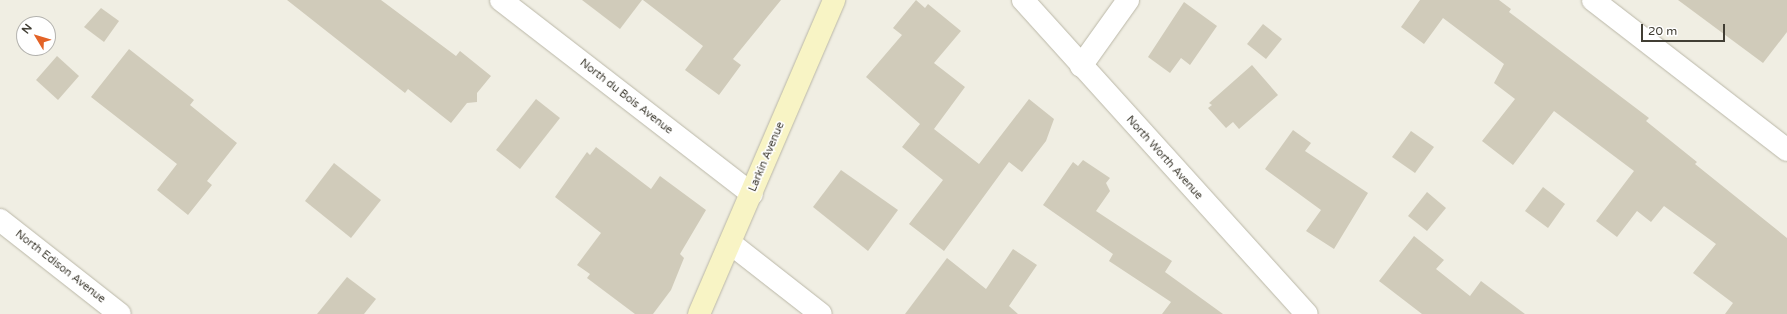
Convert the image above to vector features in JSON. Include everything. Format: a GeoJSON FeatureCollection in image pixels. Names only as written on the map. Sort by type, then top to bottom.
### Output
{"type":"FeatureCollection","features":[{"type":"Feature","properties":{"kind":"main road","name":"Larkin Avenue"},"geometry":{"type":"LineString","coordinates":[[699,314],[752,194],[834,0]]}},
{"type":"Feature","properties":{"kind":"street","name":"North du Bois Avenue"},"geometry":{"type":"LineString","coordinates":[[501,0],[752,194]]}},
{"type":"Feature","properties":{"kind":"street","name":"North Worth Avenue"},"geometry":{"type":"LineString","coordinates":[[1022,0],[1307,314]]}},
{"type":"Feature","properties":{"kind":"street"},"geometry":{"type":"LineString","coordinates":[[1081,66],[1128,0]]}},
{"type":"Feature","properties":{"kind":"street"},"geometry":{"type":"LineString","coordinates":[[1593,0],[1787,150]]}},
{"type":"Feature","properties":{"kind":"street","name":"North Edison Avenue"},"geometry":{"type":"LineString","coordinates":[[0,220],[120,314]]}},
{"type":"Feature","properties":{"kind":"street"},"geometry":{"type":"LineString","coordinates":[[730,243],[821,314]]}},
{"type":"Feature","properties":{"kind":"building"},"geometry":{"type":"Polygon","coordinates":[[[287,0],[381,0],[456,56],[460,51],[491,76],[477,93],[477,102],[467,103],[451,123],[408,89],[405,93],[287,0]]]}},
{"type":"Feature","properties":{"kind":"building"},"geometry":{"type":"Polygon","coordinates":[[[582,0],[642,0],[620,29],[582,0]]]}},
{"type":"Feature","properties":{"kind":"building"},"geometry":{"type":"Polygon","coordinates":[[[643,0],[781,0],[733,59],[741,65],[719,95],[685,70],[703,46],[643,0]]]}},
{"type":"Feature","properties":{"kind":"building"},"geometry":{"type":"Polygon","coordinates":[[[916,0],[925,8],[928,4],[961,31],[934,63],[965,87],[934,129],[979,164],[1029,99],[1054,119],[1046,141],[1022,172],[1009,162],[944,251],[909,224],[943,180],[902,147],[920,124],[866,77],[902,35],[893,28],[916,0]]]}},
{"type":"Feature","properties":{"kind":"building"},"geometry":{"type":"Polygon","coordinates":[[[1420,0],[1499,0],[1511,9],[1509,12],[1649,118],[1646,121],[1697,162],[1695,164],[1787,238],[1787,314],[1725,314],[1733,303],[1693,273],[1716,244],[1664,206],[1651,222],[1637,211],[1617,237],[1596,221],[1634,171],[1554,111],[1513,165],[1482,141],[1515,99],[1494,83],[1504,64],[1443,18],[1424,44],[1401,27],[1420,0]]]}},
{"type":"Feature","properties":{"kind":"building"},"geometry":{"type":"Polygon","coordinates":[[[1678,0],[1787,0],[1787,32],[1763,63],[1678,0]]]}},
{"type":"Feature","properties":{"kind":"building"},"geometry":{"type":"Polygon","coordinates":[[[1184,2],[1217,26],[1190,65],[1181,58],[1170,73],[1148,57],[1184,2]]]}},
{"type":"Feature","properties":{"kind":"building"},"geometry":{"type":"Polygon","coordinates":[[[101,8],[119,21],[104,42],[84,27],[101,8]]]}},
{"type":"Feature","properties":{"kind":"building"},"geometry":{"type":"Polygon","coordinates":[[[1263,24],[1282,39],[1266,59],[1247,44],[1263,24]]]}},
{"type":"Feature","properties":{"kind":"building"},"geometry":{"type":"Polygon","coordinates":[[[129,49],[194,100],[190,105],[237,143],[207,181],[212,185],[188,215],[157,190],[177,164],[91,97],[129,49]]]}},
{"type":"Feature","properties":{"kind":"building"},"geometry":{"type":"Polygon","coordinates":[[[57,56],[79,76],[58,100],[36,80],[57,56]]]}},
{"type":"Feature","properties":{"kind":"building"},"geometry":{"type":"Polygon","coordinates":[[[1252,65],[1278,95],[1239,129],[1233,122],[1226,128],[1208,108],[1212,105],[1209,103],[1252,65]]]}},
{"type":"Feature","properties":{"kind":"building"},"geometry":{"type":"Polygon","coordinates":[[[536,99],[560,118],[520,169],[496,150],[536,99]]]}},
{"type":"Feature","properties":{"kind":"building"},"geometry":{"type":"Polygon","coordinates":[[[1293,130],[1311,143],[1305,151],[1368,193],[1334,249],[1306,231],[1321,210],[1265,169],[1293,130]]]}},
{"type":"Feature","properties":{"kind":"building"},"geometry":{"type":"Polygon","coordinates":[[[1411,131],[1434,147],[1415,173],[1392,157],[1411,131]]]}},
{"type":"Feature","properties":{"kind":"building"},"geometry":{"type":"Polygon","coordinates":[[[596,147],[651,189],[660,176],[706,210],[680,254],[684,258],[671,290],[653,314],[635,314],[587,278],[590,274],[577,265],[601,233],[555,197],[587,152],[590,155],[596,147]]]}},
{"type":"Feature","properties":{"kind":"building"},"geometry":{"type":"Polygon","coordinates":[[[1083,160],[1110,178],[1106,183],[1110,191],[1096,211],[1172,261],[1165,272],[1223,314],[1162,314],[1171,302],[1109,261],[1113,254],[1043,205],[1073,162],[1078,166],[1083,160]]]}},
{"type":"Feature","properties":{"kind":"building"},"geometry":{"type":"Polygon","coordinates":[[[334,163],[381,200],[351,238],[305,201],[334,163]]]}},
{"type":"Feature","properties":{"kind":"building"},"geometry":{"type":"Polygon","coordinates":[[[841,170],[898,210],[868,251],[813,207],[841,170]]]}},
{"type":"Feature","properties":{"kind":"building"},"geometry":{"type":"Polygon","coordinates":[[[1543,187],[1565,204],[1548,228],[1525,211],[1543,187]]]}},
{"type":"Feature","properties":{"kind":"building"},"geometry":{"type":"Polygon","coordinates":[[[1427,192],[1446,208],[1427,231],[1408,216],[1427,192]]]}},
{"type":"Feature","properties":{"kind":"building"},"geometry":{"type":"Polygon","coordinates":[[[1414,236],[1444,260],[1436,269],[1470,296],[1481,281],[1525,314],[1422,314],[1379,281],[1414,236]]]}},
{"type":"Feature","properties":{"kind":"building"},"geometry":{"type":"Polygon","coordinates":[[[1013,249],[1037,265],[1009,306],[1018,314],[905,314],[947,258],[986,289],[1013,249]]]}},
{"type":"Feature","properties":{"kind":"building"},"geometry":{"type":"Polygon","coordinates":[[[347,277],[376,299],[364,314],[317,314],[347,277]]]}}]}
